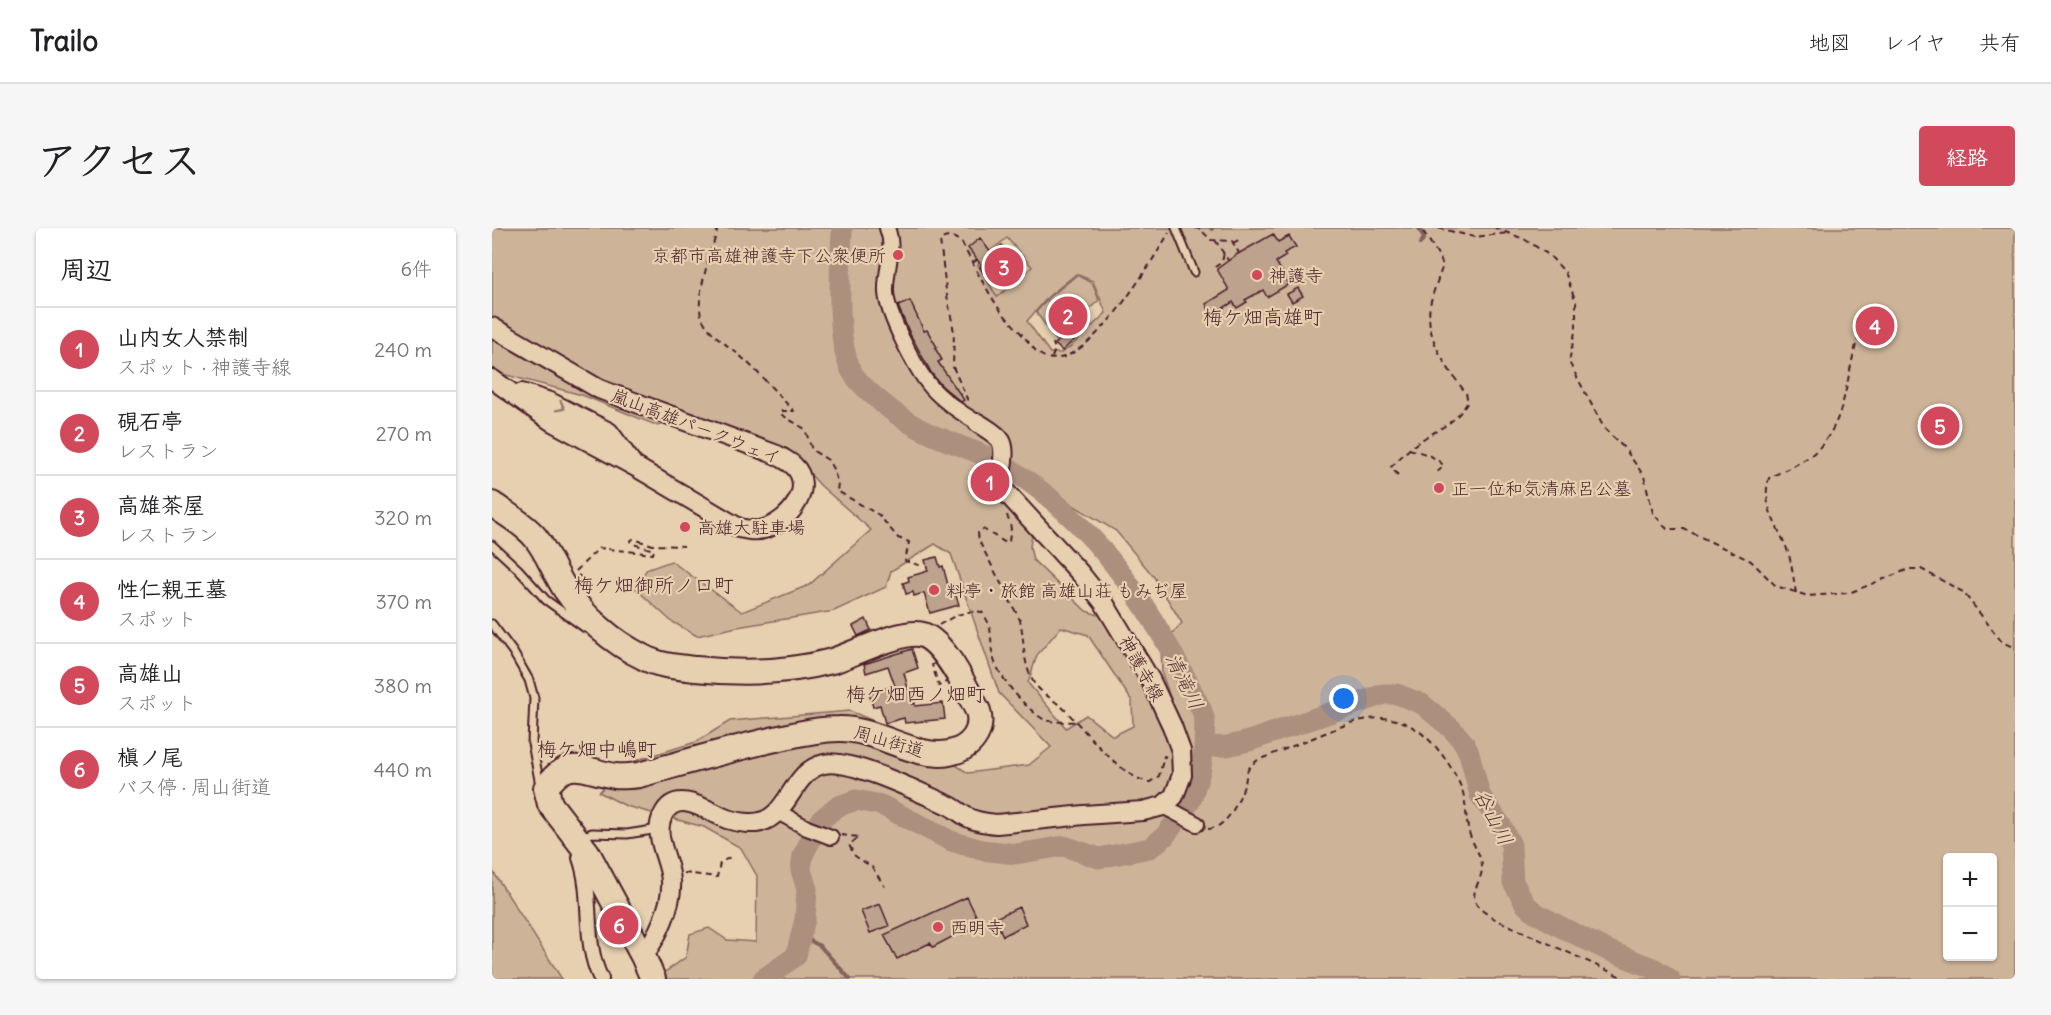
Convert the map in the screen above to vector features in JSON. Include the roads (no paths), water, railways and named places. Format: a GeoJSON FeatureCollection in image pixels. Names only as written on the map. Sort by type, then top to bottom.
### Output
{"type":"FeatureCollection","features":[{"type":"Feature","properties":{"kind":"highway","name":"周山街道"},"geometry":{"type":"LineString","coordinates":[[492,504],[535,537],[565,589],[593,624],[642,657],[677,667],[750,674],[800,668],[832,660],[903,634],[920,633],[933,640],[943,652],[970,694],[981,721],[977,734],[970,744],[948,754],[936,754],[860,730],[840,728],[819,730],[748,745],[639,775],[624,777],[580,766],[560,772],[546,789]]}},
{"type":"Feature","properties":{"kind":"highway"},"geometry":{"type":"LineString","coordinates":[[546,789],[550,804],[578,839],[646,970]]}},
{"type":"Feature","properties":{"kind":"main road","name":"嵐山高雄パークウェイ"},"geometry":{"type":"LineString","coordinates":[[492,327],[599,389],[777,455],[794,465],[801,477],[803,489],[797,502],[776,524],[756,531],[730,527],[636,467],[609,432],[550,402],[499,384]]}},
{"type":"Feature","properties":{"kind":"main road","name":"神護寺線"},"geometry":{"type":"LineString","coordinates":[[978,423],[1001,441],[1003,450],[1000,480],[1002,488],[1080,573],[1104,603],[1151,681],[1181,751],[1182,774],[1179,785],[1165,807]]}},
{"type":"Feature","properties":{"kind":"main road"},"geometry":{"type":"LineString","coordinates":[[646,970],[652,945],[663,921],[672,882],[659,829],[663,814],[668,808],[684,802],[694,802],[725,818],[760,823],[772,818],[778,812],[801,779],[813,768],[824,764],[853,765],[951,806],[968,817],[998,824],[1165,807]]}},
{"type":"Feature","properties":{"kind":"street"},"geometry":{"type":"LineString","coordinates":[[887,228],[892,253],[886,289],[887,301],[900,332],[931,387],[957,411],[978,423]]}},
{"type":"Feature","properties":{"kind":"street"},"geometry":{"type":"LineString","coordinates":[[1165,807],[1197,824]]}},
{"type":"Feature","properties":{"kind":"street"},"geometry":{"type":"LineString","coordinates":[[778,812],[807,828],[831,837]]}},
{"type":"Feature","properties":{"kind":"street"},"geometry":{"type":"LineString","coordinates":[[578,839],[576,846],[585,873],[591,952],[601,979]]}},
{"type":"Feature","properties":{"kind":"lane"},"geometry":{"type":"LineString","coordinates":[[1174,228],[1194,272]]}},
{"type":"Feature","properties":{"kind":"lane"},"geometry":{"type":"LineString","coordinates":[[492,546],[518,569],[546,600],[625,654],[642,657]]}},
{"type":"Feature","properties":{"kind":"lane"},"geometry":{"type":"LineString","coordinates":[[492,624],[513,652],[529,680],[534,698],[532,743],[539,780],[546,789]]}},
{"type":"Feature","properties":{"kind":"lane"},"geometry":{"type":"LineString","coordinates":[[578,839],[592,833],[627,834],[659,829]]}},
{"type":"Feature","properties":{"kind":"waterway","name":"清滝川"},"geometry":{"type":"LineString","coordinates":[[763,979],[796,956],[805,919],[807,889],[801,870],[803,855],[821,820],[836,807],[856,800],[881,805],[951,841],[982,850],[1016,854],[1064,846],[1099,858],[1150,848],[1165,836],[1191,800],[1201,768],[1204,747],[1205,721],[1185,677],[1146,609],[1100,547],[1045,494],[1013,471],[979,453],[924,431],[889,409],[854,375],[846,357],[841,321],[842,228]]}},
{"type":"Feature","properties":{"kind":"waterway"},"geometry":{"type":"LineString","coordinates":[[1419,228],[1424,238],[1420,244]]}},
{"type":"Feature","properties":{"kind":"waterway","name":"谷山川"},"geometry":{"type":"LineString","coordinates":[[1204,747],[1227,746],[1249,741],[1384,694],[1397,694],[1422,704],[1452,729],[1464,743],[1469,753],[1480,795],[1501,825],[1511,845],[1513,882],[1526,905],[1561,927],[1607,950],[1655,969],[1670,979]]}},
{"type":"Feature","properties":{"kind":"waterway"},"geometry":{"type":"LineString","coordinates":[[802,936],[820,946],[850,979]]}},
{"type":"Feature","properties":{"kind":"place","name":"京都市高雄神護寺下公衆便所"},"geometry":{"type":"Point","coordinates":[898,255]}},
{"type":"Feature","properties":{"kind":"place","name":"高雄茶屋"},"geometry":{"type":"Point","coordinates":[1004,267]}},
{"type":"Feature","properties":{"kind":"place","name":"神護寺"},"geometry":{"type":"Point","coordinates":[1257,275]}},
{"type":"Feature","properties":{"kind":"place","name":"硯石亭"},"geometry":{"type":"Point","coordinates":[1068,316]}},
{"type":"Feature","properties":{"kind":"place","name":"性仁親王墓"},"geometry":{"type":"Point","coordinates":[1875,326]}},
{"type":"Feature","properties":{"kind":"place","name":"高雄山"},"geometry":{"type":"Point","coordinates":[1940,426]}},
{"type":"Feature","properties":{"kind":"place","name":"山内女人禁制"},"geometry":{"type":"Point","coordinates":[990,482]}},
{"type":"Feature","properties":{"kind":"place","name":"正一位和気清麻呂公墓"},"geometry":{"type":"Point","coordinates":[1439,488]}},
{"type":"Feature","properties":{"kind":"place","name":"高雄大駐車場"},"geometry":{"type":"Point","coordinates":[685,527]}},
{"type":"Feature","properties":{"kind":"place","name":"料亭・旅館 高雄山荘 もみぢ屋"},"geometry":{"type":"Point","coordinates":[934,590]}},
{"type":"Feature","properties":{"kind":"place","name":"槇ノ尾"},"geometry":{"type":"Point","coordinates":[619,925]}},
{"type":"Feature","properties":{"kind":"place","name":"西明寺"},"geometry":{"type":"Point","coordinates":[938,927]}},
{"type":"Feature","properties":{"kind":"district","name":"梅ケ畑高雄町"},"geometry":{"type":"Point","coordinates":[1263,316]}},
{"type":"Feature","properties":{"kind":"district","name":"梅ケ畑御所ノ口町"},"geometry":{"type":"Point","coordinates":[654,584]}},
{"type":"Feature","properties":{"kind":"district","name":"梅ケ畑西ノ畑町"},"geometry":{"type":"Point","coordinates":[916,693]}},
{"type":"Feature","properties":{"kind":"district","name":"梅ケ畑中嶋町"},"geometry":{"type":"Point","coordinates":[597,748]}}]}
